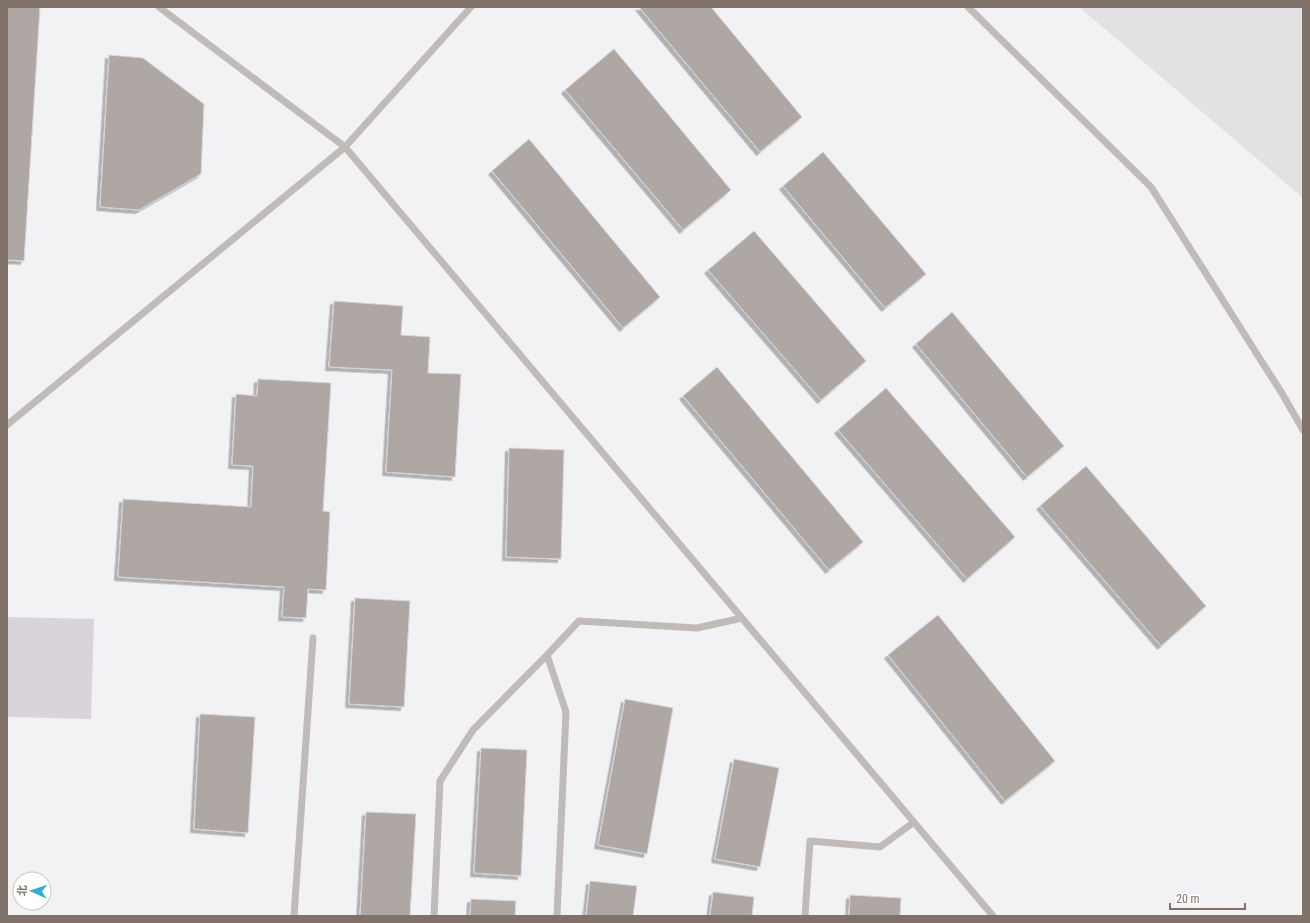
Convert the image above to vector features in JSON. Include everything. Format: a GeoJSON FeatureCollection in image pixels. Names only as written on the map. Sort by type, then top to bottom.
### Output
{"type":"FeatureCollection","features":[{"type":"Feature","properties":{"kind":"street"},"geometry":{"type":"LineString","coordinates":[[159,7],[345,147],[994,916]]}},
{"type":"Feature","properties":{"kind":"street"},"geometry":{"type":"LineString","coordinates":[[7,425],[345,147],[471,7]]}},
{"type":"Feature","properties":{"kind":"street"},"geometry":{"type":"LineString","coordinates":[[968,7],[1151,187],[1303,430]]}},
{"type":"Feature","properties":{"kind":"street"},"geometry":{"type":"LineString","coordinates":[[434,916],[440,781],[473,730],[579,621],[697,628],[742,618]]}},
{"type":"Feature","properties":{"kind":"street"},"geometry":{"type":"LineString","coordinates":[[294,916],[313,638]]}},
{"type":"Feature","properties":{"kind":"street"},"geometry":{"type":"LineString","coordinates":[[547,655],[566,712],[557,916]]}},
{"type":"Feature","properties":{"kind":"street"},"geometry":{"type":"LineString","coordinates":[[805,916],[810,841],[880,847],[914,822]]}},
{"type":"Feature","properties":{"kind":"shaded area"},"geometry":{"type":"Polygon","coordinates":[[[1079,7],[1303,7],[1303,198],[1079,7]]]}},
{"type":"Feature","properties":{"kind":"shaded area"},"geometry":{"type":"Polygon","coordinates":[[[7,617],[94,619],[91,719],[7,717],[7,617]]]}},
{"type":"Feature","properties":{"kind":"building"},"geometry":{"type":"Polygon","coordinates":[[[7,7],[40,7],[24,261],[7,260],[7,7]]]}},
{"type":"Feature","properties":{"kind":"building"},"geometry":{"type":"Polygon","coordinates":[[[639,7],[711,7],[802,117],[760,152],[639,7]]]}},
{"type":"Feature","properties":{"kind":"building"},"geometry":{"type":"Polygon","coordinates":[[[614,49],[731,190],[683,230],[565,90],[614,49]]]}},
{"type":"Feature","properties":{"kind":"building"},"geometry":{"type":"Polygon","coordinates":[[[109,55],[143,58],[204,104],[201,174],[139,210],[100,207],[109,55]]]}},
{"type":"Feature","properties":{"kind":"building"},"geometry":{"type":"Polygon","coordinates":[[[529,139],[660,297],[623,328],[492,171],[529,139]]]}},
{"type":"Feature","properties":{"kind":"building"},"geometry":{"type":"Polygon","coordinates":[[[823,152],[926,274],[885,308],[783,186],[823,152]]]}},
{"type":"Feature","properties":{"kind":"building"},"geometry":{"type":"Polygon","coordinates":[[[754,231],[866,361],[821,400],[708,270],[754,231]]]}},
{"type":"Feature","properties":{"kind":"building"},"geometry":{"type":"Polygon","coordinates":[[[334,301],[403,306],[401,335],[430,337],[428,373],[461,374],[455,477],[386,472],[392,370],[329,367],[334,301]]]}},
{"type":"Feature","properties":{"kind":"building"},"geometry":{"type":"Polygon","coordinates":[[[952,312],[1064,446],[1027,477],[916,344],[952,312]]]}},
{"type":"Feature","properties":{"kind":"building"},"geometry":{"type":"Polygon","coordinates":[[[717,367],[863,542],[829,570],[683,396],[717,367]]]}},
{"type":"Feature","properties":{"kind":"building"},"geometry":{"type":"Polygon","coordinates":[[[258,379],[331,383],[323,511],[330,512],[326,590],[308,589],[306,618],[282,617],[284,587],[118,577],[123,499],[251,507],[253,466],[232,465],[236,394],[257,396],[258,379]]]}},
{"type":"Feature","properties":{"kind":"building"},"geometry":{"type":"Polygon","coordinates":[[[886,388],[1015,537],[967,579],[838,430],[886,388]]]}},
{"type":"Feature","properties":{"kind":"building"},"geometry":{"type":"Polygon","coordinates":[[[509,448],[564,450],[561,559],[506,557],[509,448]]]}},
{"type":"Feature","properties":{"kind":"building"},"geometry":{"type":"Polygon","coordinates":[[[1086,466],[1206,606],[1161,646],[1040,506],[1086,466]]]}},
{"type":"Feature","properties":{"kind":"building"},"geometry":{"type":"Polygon","coordinates":[[[355,598],[410,601],[404,707],[349,704],[355,598]]]}},
{"type":"Feature","properties":{"kind":"building"},"geometry":{"type":"Polygon","coordinates":[[[938,615],[1055,761],[1005,801],[888,655],[938,615]]]}},
{"type":"Feature","properties":{"kind":"building"},"geometry":{"type":"Polygon","coordinates":[[[625,699],[673,708],[647,854],[598,845],[625,699]]]}},
{"type":"Feature","properties":{"kind":"building"},"geometry":{"type":"Polygon","coordinates":[[[200,714],[255,717],[248,833],[194,829],[200,714]]]}},
{"type":"Feature","properties":{"kind":"building"},"geometry":{"type":"Polygon","coordinates":[[[481,748],[527,750],[521,876],[474,873],[481,748]]]}},
{"type":"Feature","properties":{"kind":"building"},"geometry":{"type":"Polygon","coordinates":[[[734,759],[779,768],[760,867],[715,859],[734,759]]]}},
{"type":"Feature","properties":{"kind":"building"},"geometry":{"type":"Polygon","coordinates":[[[366,812],[416,814],[410,916],[360,916],[366,812]]]}},
{"type":"Feature","properties":{"kind":"building"},"geometry":{"type":"Polygon","coordinates":[[[590,881],[637,886],[633,916],[586,916],[590,881]]]}},
{"type":"Feature","properties":{"kind":"building"},"geometry":{"type":"Polygon","coordinates":[[[713,892],[754,897],[752,916],[710,916],[713,892]]]}},
{"type":"Feature","properties":{"kind":"building"},"geometry":{"type":"Polygon","coordinates":[[[850,895],[901,898],[900,916],[849,916],[850,895]]]}},
{"type":"Feature","properties":{"kind":"building"},"geometry":{"type":"Polygon","coordinates":[[[471,899],[516,901],[515,916],[470,916],[471,899]]]}}]}
